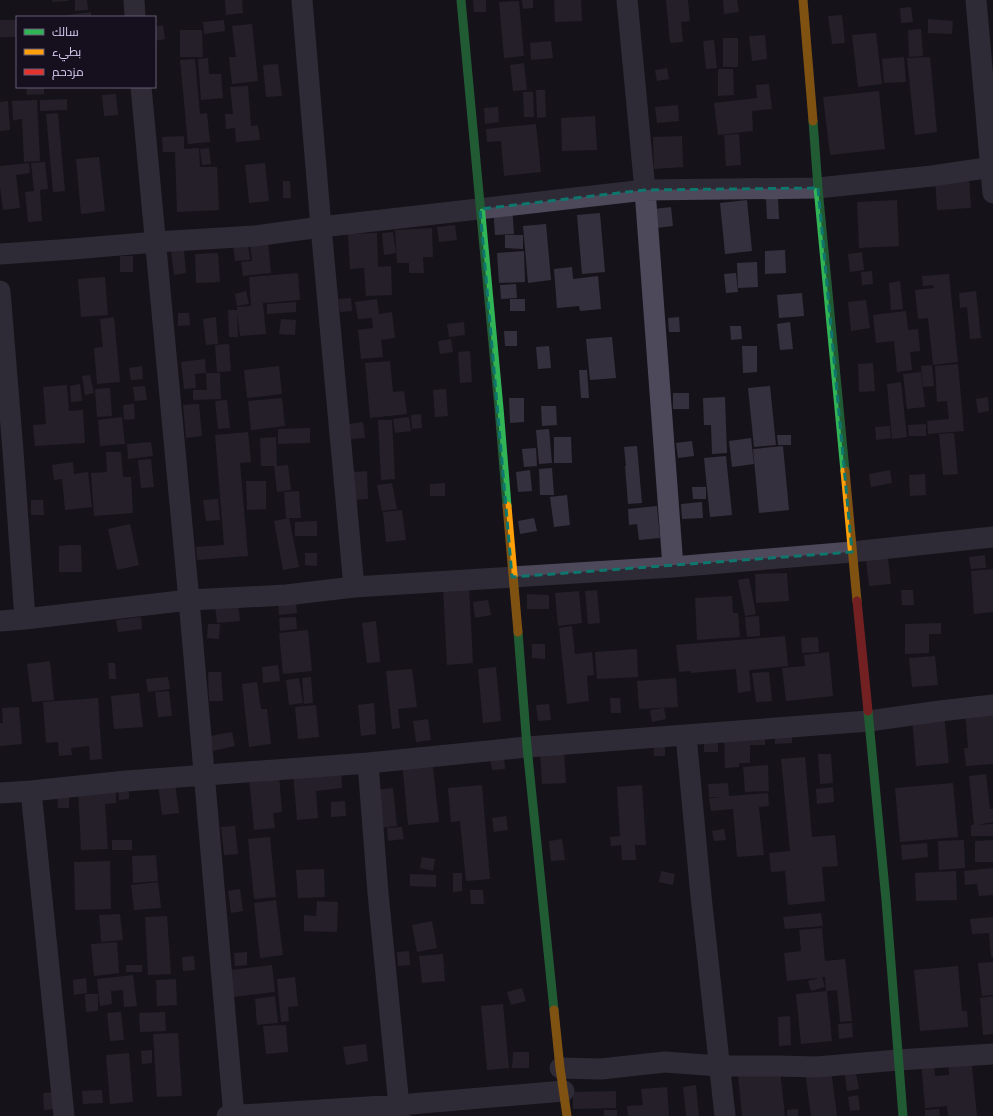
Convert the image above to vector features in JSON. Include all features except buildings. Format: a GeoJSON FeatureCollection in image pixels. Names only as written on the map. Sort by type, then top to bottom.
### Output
{"type":"FeatureCollection","features":[{"type":"Feature","properties":{"kind":"street"},"geometry":{"type":"LineString","coordinates":[[134,0],[135,16]]}},
{"type":"Feature","properties":{"kind":"street"},"geometry":{"type":"LineString","coordinates":[[302,0],[354,587]]}},
{"type":"Feature","properties":{"kind":"street"},"geometry":{"type":"LineString","coordinates":[[460,0],[499,408],[527,747],[560,1068],[567,1116]]}},
{"type":"Feature","properties":{"kind":"street"},"geometry":{"type":"LineString","coordinates":[[627,0],[645,190],[673,566]]}},
{"type":"Feature","properties":{"kind":"street"},"geometry":{"type":"LineString","coordinates":[[803,0],[818,188],[886,900],[903,1116]]}},
{"type":"Feature","properties":{"kind":"street"},"geometry":{"type":"LineString","coordinates":[[976,0],[992,167],[993,193]]}},
{"type":"Feature","properties":{"kind":"street"},"geometry":{"type":"LineString","coordinates":[[141,88],[189,600],[232,1116],[399,1111],[564,1091]]}},
{"type":"Feature","properties":{"kind":"street"},"geometry":{"type":"LineString","coordinates":[[0,254],[254,236],[645,190],[818,188],[932,176],[992,167]]}},
{"type":"Feature","properties":{"kind":"street"},"geometry":{"type":"LineString","coordinates":[[0,291],[25,619]]}},
{"type":"Feature","properties":{"kind":"street"},"geometry":{"type":"LineString","coordinates":[[0,621],[189,600],[286,595],[354,587],[673,566],[852,552],[993,537]]}},
{"type":"Feature","properties":{"kind":"street"},"geometry":{"type":"LineString","coordinates":[[0,793],[204,774],[368,763],[527,747],[869,721],[940,711],[993,706]]}},
{"type":"Feature","properties":{"kind":"street"},"geometry":{"type":"LineString","coordinates":[[686,735],[701,896],[725,1116]]}},
{"type":"Feature","properties":{"kind":"street"},"geometry":{"type":"LineString","coordinates":[[368,763],[378,893],[399,1111]]}},
{"type":"Feature","properties":{"kind":"street"},"geometry":{"type":"LineString","coordinates":[[31,791],[64,1116]]}},
{"type":"Feature","properties":{"kind":"street"},"geometry":{"type":"LineString","coordinates":[[560,1068],[601,1069],[665,1062],[719,1066],[816,1067],[993,1054]]}},
{"type":"Feature","properties":{"kind":"highlighted area"},"geometry":{"type":"Polygon","coordinates":[[[818,188],[852,552],[512,577],[480,209],[645,190],[818,188]]]}},
{"type":"Feature","properties":{"kind":"traffic: fast"},"geometry":{"type":"LineString","coordinates":[[461,0],[507,506]]}},
{"type":"Feature","properties":{"kind":"traffic: fast"},"geometry":{"type":"LineString","coordinates":[[813,121],[845,471]]}},
{"type":"Feature","properties":{"kind":"traffic: fast"},"geometry":{"type":"LineString","coordinates":[[518,632],[527,747],[554,1010]]}},
{"type":"Feature","properties":{"kind":"traffic: fast"},"geometry":{"type":"LineString","coordinates":[[868,711],[886,900],[903,1116]]}},
{"type":"Feature","properties":{"kind":"traffic: slow"},"geometry":{"type":"LineString","coordinates":[[803,0],[813,121]]}},
{"type":"Feature","properties":{"kind":"traffic: slow"},"geometry":{"type":"LineString","coordinates":[[845,471],[857,601]]}},
{"type":"Feature","properties":{"kind":"traffic: slow"},"geometry":{"type":"LineString","coordinates":[[507,506],[518,632]]}},
{"type":"Feature","properties":{"kind":"traffic: slow"},"geometry":{"type":"LineString","coordinates":[[554,1010],[567,1116]]}},
{"type":"Feature","properties":{"kind":"traffic: jam"},"geometry":{"type":"LineString","coordinates":[[857,601],[868,711]]}}]}
